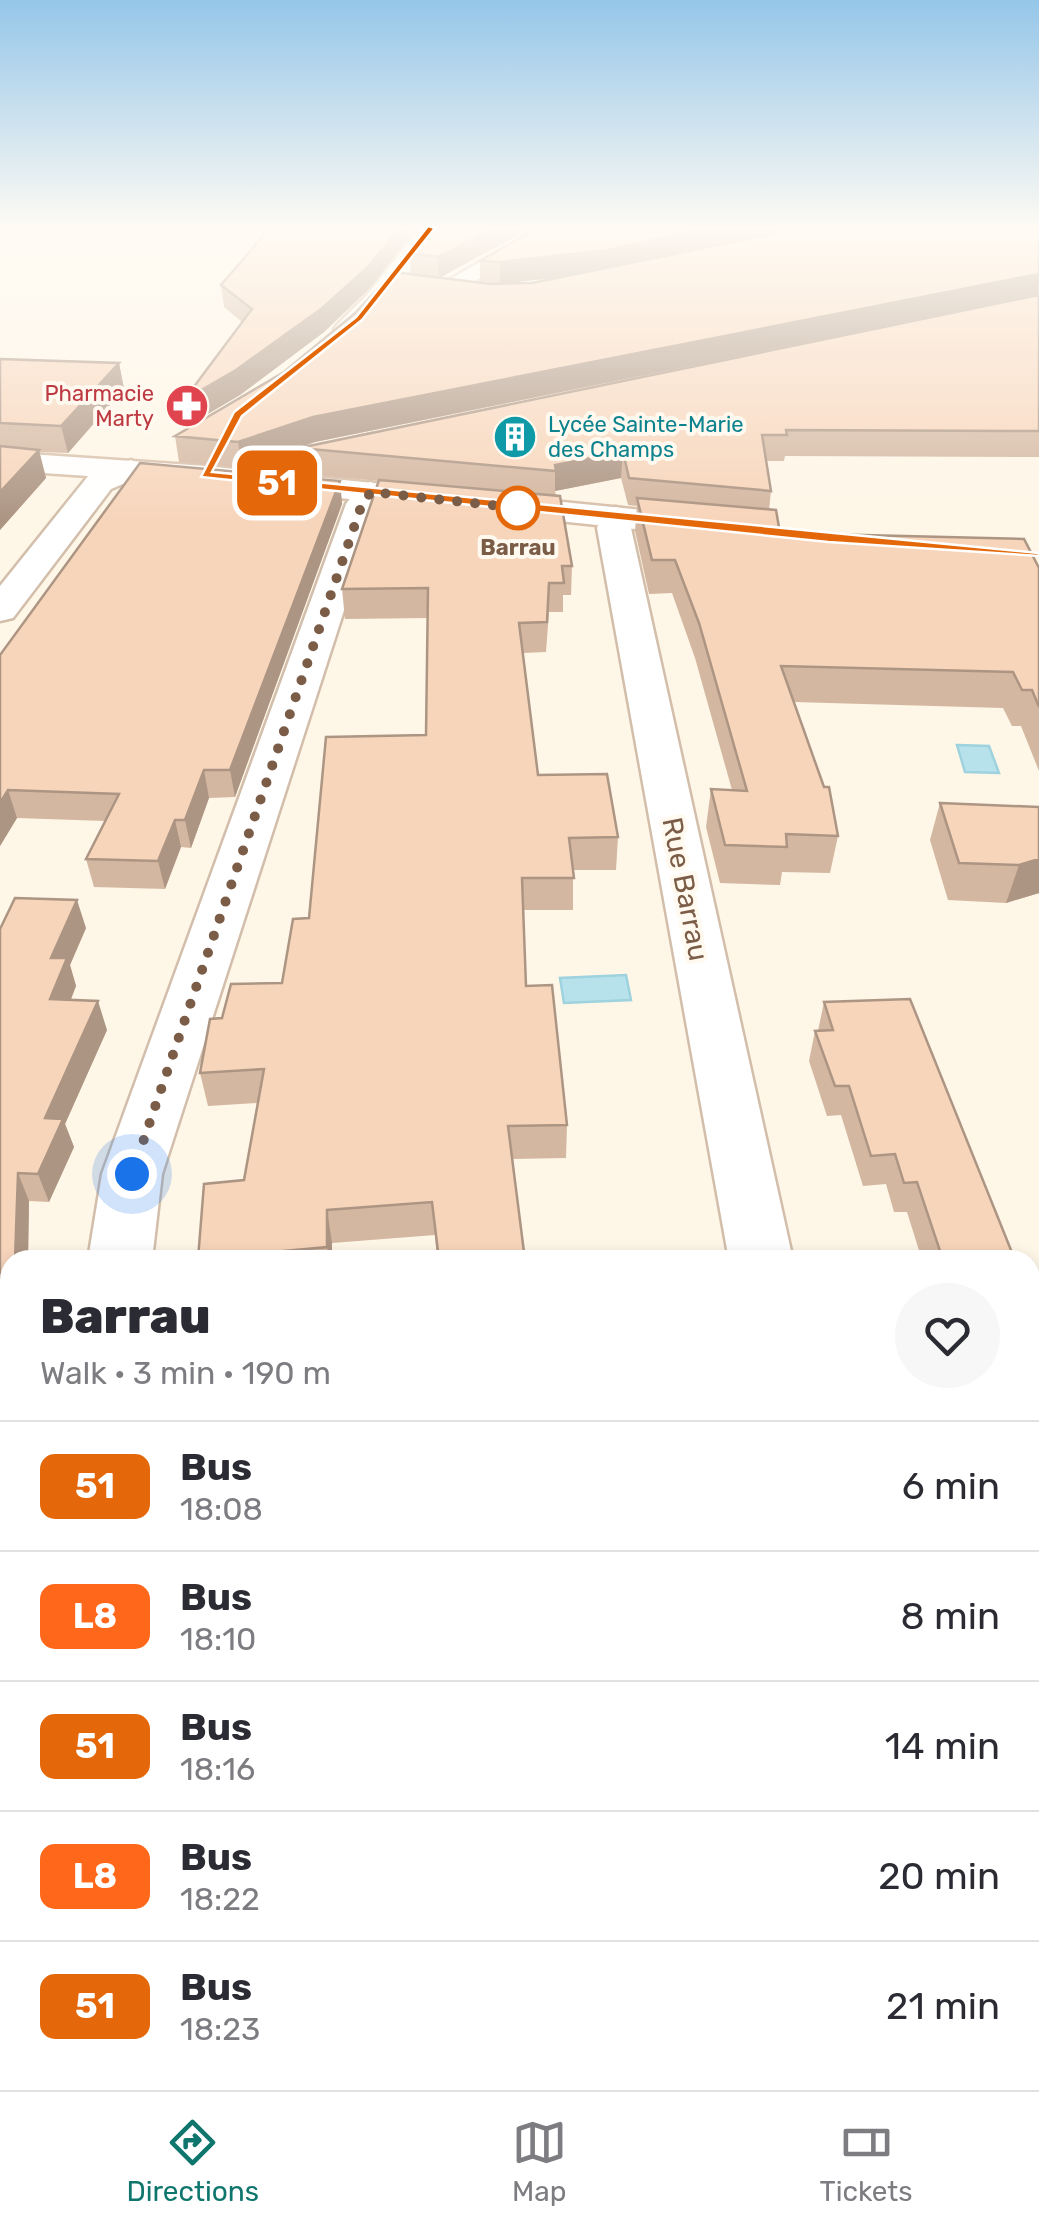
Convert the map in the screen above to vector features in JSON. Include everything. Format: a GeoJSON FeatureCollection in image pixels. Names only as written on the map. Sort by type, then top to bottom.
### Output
{"type":"FeatureCollection","features":[{"type":"Feature","properties":{"kind":"street"},"geometry":{"type":"LineString","coordinates":[[321,350],[350,326]]}},
{"type":"Feature","properties":{"kind":"street"},"geometry":{"type":"LineString","coordinates":[[251,480],[316,455],[396,438]]}},
{"type":"Feature","properties":{"kind":"street"},"geometry":{"type":"LineString","coordinates":[[205,475],[226,441]]}},
{"type":"Feature","properties":{"kind":"street"},"geometry":{"type":"LineString","coordinates":[[0,610],[100,482],[182,444]]}},
{"type":"Feature","properties":{"kind":"street"},"geometry":{"type":"LineString","coordinates":[[0,461],[205,475],[750,531]]}},
{"type":"Feature","properties":{"kind":"street"},"geometry":{"type":"LineString","coordinates":[[121,1250],[132,1174],[362,504],[371,492]]}},
{"type":"Feature","properties":{"kind":"street","name":"Rue Barrau"},"geometry":{"type":"LineString","coordinates":[[616,517],[614,528],[759,1250]]}},
{"type":"Feature","properties":{"kind":"water"},"geometry":{"type":"Polygon","coordinates":[[[957,745],[989,746],[999,773],[965,772],[957,745]]]}},
{"type":"Feature","properties":{"kind":"water"},"geometry":{"type":"Polygon","coordinates":[[[626,975],[631,1000],[564,1003],[560,978],[626,975]]]}},
{"type":"Feature","properties":{"kind":"building"},"geometry":{"type":"Polygon","coordinates":[[[240,326],[298,326],[236,370],[184,400],[240,326]]]}},
{"type":"Feature","properties":{"kind":"building"},"geometry":{"type":"Polygon","coordinates":[[[340,326],[777,326],[313,417],[238,442],[175,436],[284,372],[340,326]]]}},
{"type":"Feature","properties":{"kind":"building"},"geometry":{"type":"Polygon","coordinates":[[[891,326],[1039,326],[1039,431],[786,430],[787,435],[762,435],[771,491],[629,478],[623,452],[555,465],[556,471],[299,448],[891,326]]]}},
{"type":"Feature","properties":{"kind":"building"},"geometry":{"type":"Polygon","coordinates":[[[0,359],[119,363],[61,426],[0,423],[0,359]]]}},
{"type":"Feature","properties":{"kind":"building"},"geometry":{"type":"Polygon","coordinates":[[[0,446],[39,450],[0,492],[0,446]]]}},
{"type":"Feature","properties":{"kind":"building"},"geometry":{"type":"Polygon","coordinates":[[[140,463],[340,481],[230,770],[204,770],[185,820],[175,820],[158,861],[86,859],[119,794],[8,790],[0,803],[0,655],[140,463]]]}},
{"type":"Feature","properties":{"kind":"building"},"geometry":{"type":"Polygon","coordinates":[[[379,480],[560,496],[572,566],[562,566],[564,583],[549,583],[547,622],[519,623],[538,775],[607,774],[618,837],[569,838],[574,878],[522,878],[526,986],[552,985],[567,1125],[508,1126],[524,1250],[438,1250],[432,1202],[327,1210],[327,1247],[199,1250],[204,1184],[244,1180],[264,1069],[200,1073],[210,1019],[222,1018],[231,984],[282,983],[293,919],[309,918],[326,737],[426,735],[428,588],[342,589],[379,480]]]}},
{"type":"Feature","properties":{"kind":"building"},"geometry":{"type":"Polygon","coordinates":[[[637,498],[776,510],[780,533],[1024,539],[1039,568],[1039,707],[1032,690],[1022,690],[1013,672],[781,666],[824,787],[829,787],[838,836],[786,834],[787,847],[725,845],[711,789],[747,791],[699,623],[675,560],[652,560],[637,498]]]}},
{"type":"Feature","properties":{"kind":"building"},"geometry":{"type":"Polygon","coordinates":[[[940,803],[1039,807],[1039,859],[1019,865],[959,863],[940,803]]]}},
{"type":"Feature","properties":{"kind":"building"},"geometry":{"type":"Polygon","coordinates":[[[15,898],[77,900],[51,958],[67,958],[50,999],[98,1001],[45,1118],[63,1119],[38,1174],[18,1173],[15,1250],[0,1250],[0,929],[15,898]]]}},
{"type":"Feature","properties":{"kind":"building"},"geometry":{"type":"Polygon","coordinates":[[[910,999],[1011,1250],[940,1250],[917,1182],[904,1183],[895,1154],[871,1156],[849,1086],[835,1086],[815,1031],[833,1030],[824,1002],[910,999]]]}},
{"type":"Feature","properties":{"kind":"bus line","name":"51"},"geometry":{"type":"LineString","coordinates":[[350,326],[238,414],[220,454],[205,475],[828,539],[1039,553]]}},
{"type":"Feature","properties":{"kind":"place","name":"Pharmacie Marty"},"geometry":{"type":"Point","coordinates":[187,406]}},
{"type":"Feature","properties":{"kind":"place","name":"Lycée Sainte-Marie des Champs"},"geometry":{"type":"Point","coordinates":[515,437]}},
{"type":"Feature","properties":{"kind":"place","name":"Barrau"},"geometry":{"type":"Point","coordinates":[518,508]}},
{"type":"Feature","properties":{"kind":"route"},"geometry":{"type":"LineString","coordinates":[[132,1174],[362,504],[371,492],[518,508]]}}]}
